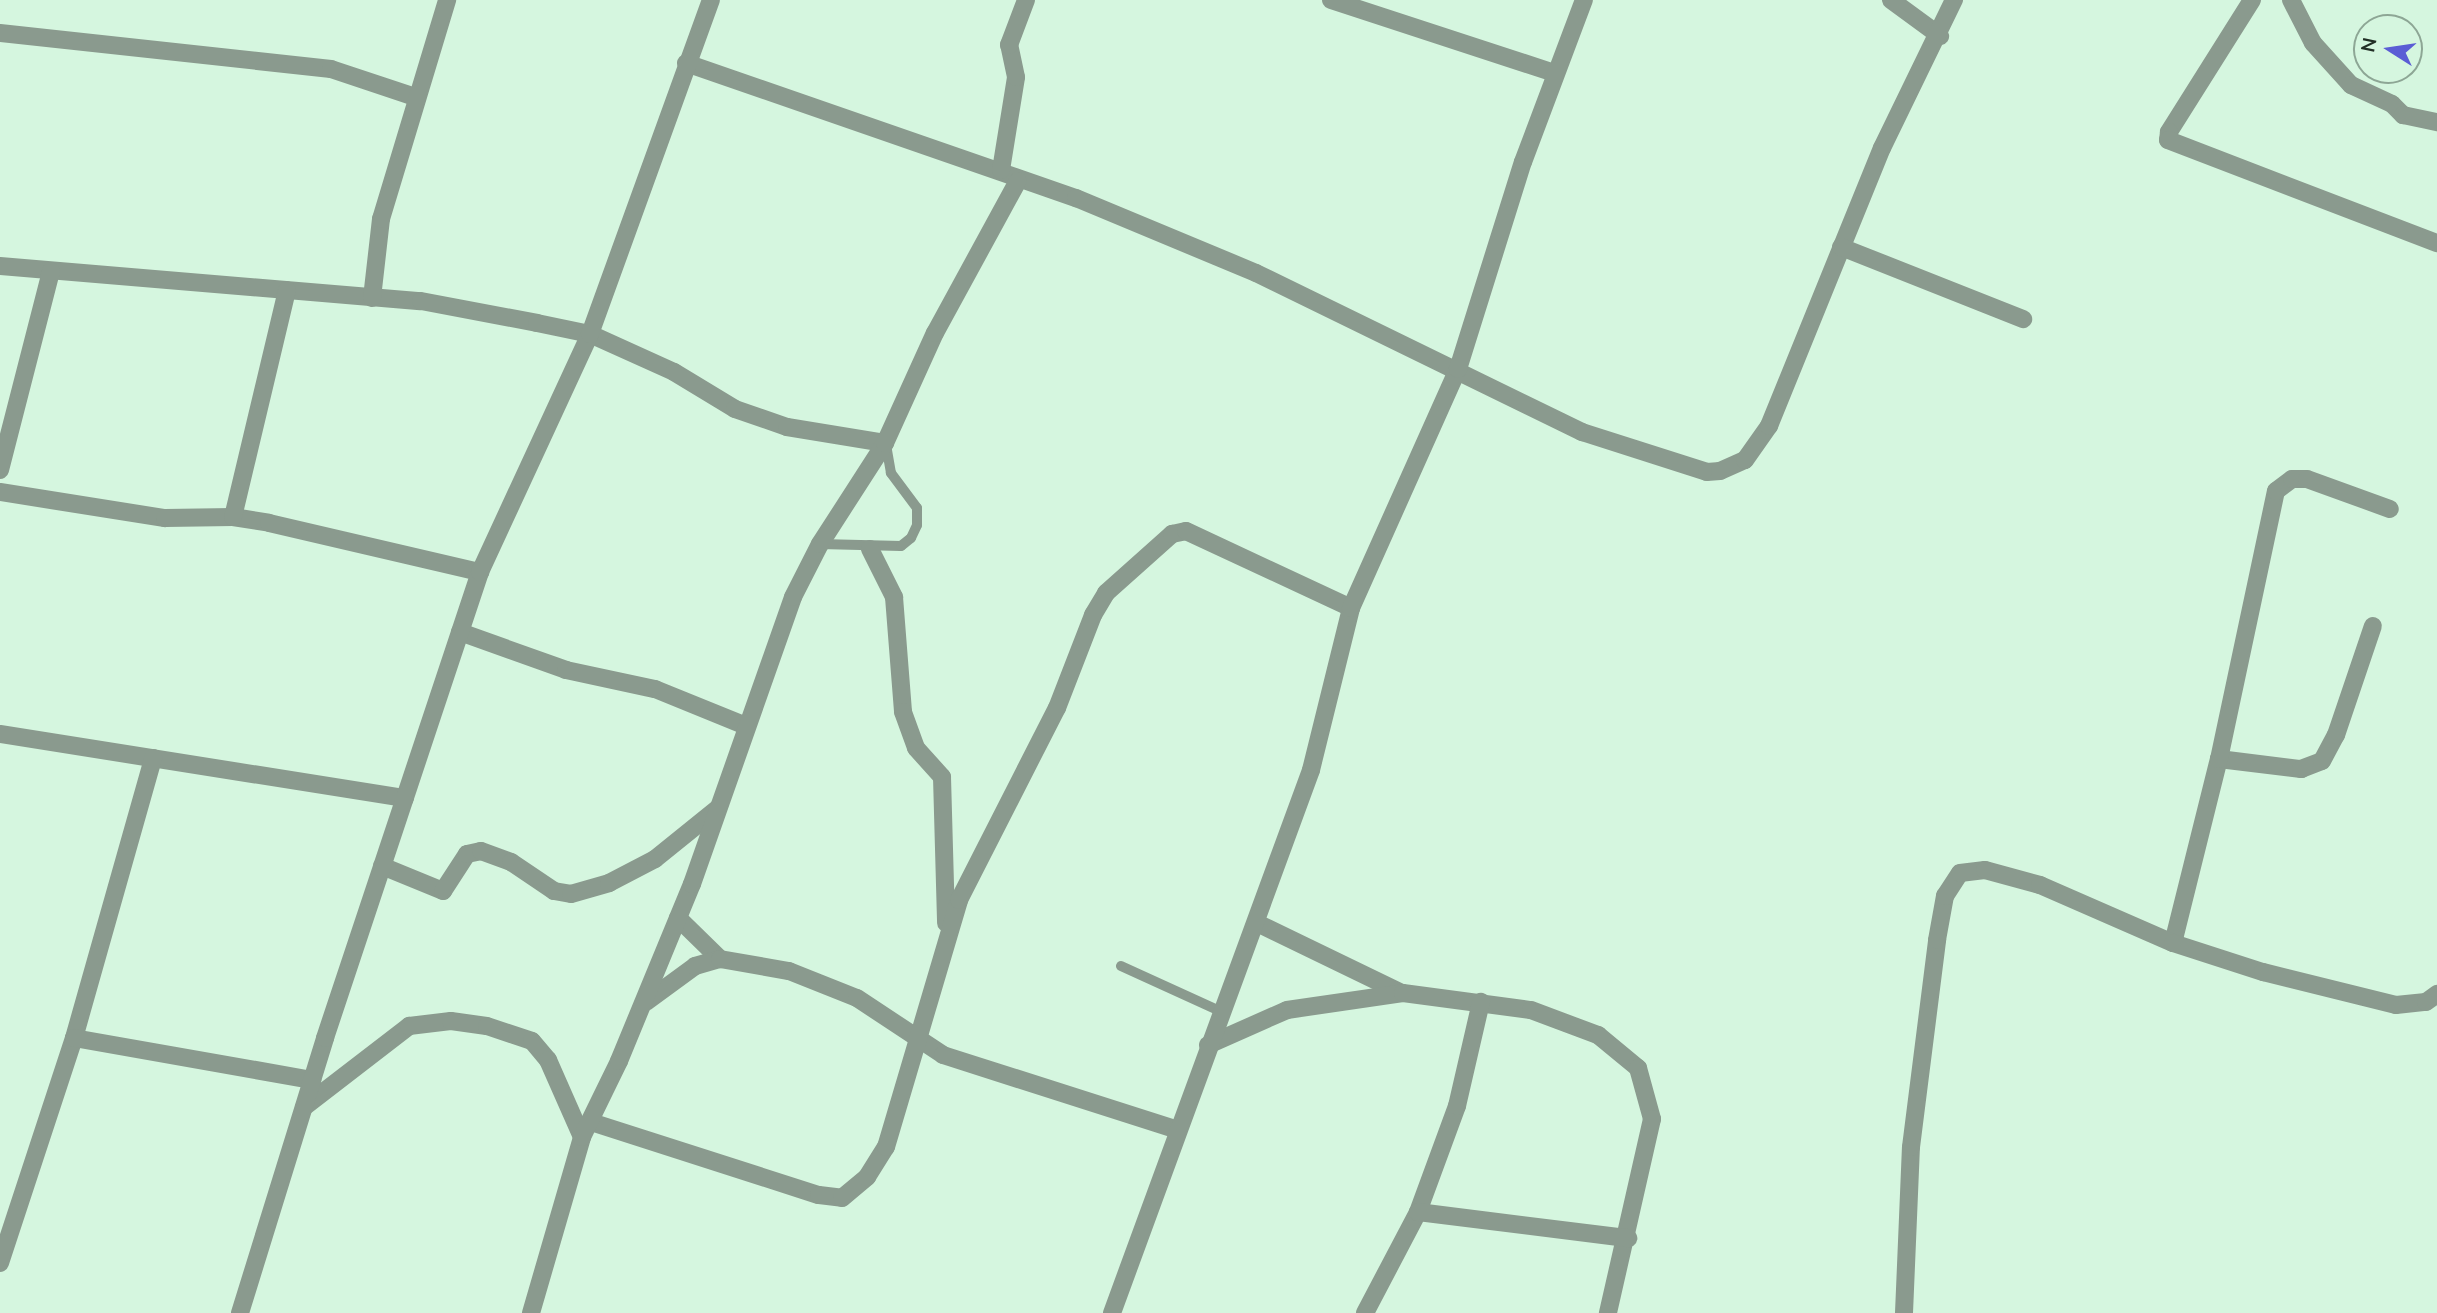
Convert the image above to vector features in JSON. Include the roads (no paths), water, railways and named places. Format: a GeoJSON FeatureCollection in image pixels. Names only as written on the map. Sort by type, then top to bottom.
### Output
{"type":"FeatureCollection","features":[{"type":"Feature","properties":{"kind":"street"},"geometry":{"type":"LineString","coordinates":[[372,298],[381,219],[415,97],[447,0]]}},
{"type":"Feature","properties":{"kind":"street"},"geometry":{"type":"LineString","coordinates":[[240,1313],[312,1080],[480,572],[590,334],[710,0]]}},
{"type":"Feature","properties":{"kind":"street"},"geometry":{"type":"LineString","coordinates":[[1001,170],[1016,77],[1009,45],[1026,0]]}},
{"type":"Feature","properties":{"kind":"street"},"geometry":{"type":"LineString","coordinates":[[1331,0],[1554,73]]}},
{"type":"Feature","properties":{"kind":"street"},"geometry":{"type":"LineString","coordinates":[[1112,1313],[1311,770],[1351,608],[1458,369],[1554,73],[1584,0]]}},
{"type":"Feature","properties":{"kind":"street"},"geometry":{"type":"LineString","coordinates":[[1891,0],[1940,36]]}},
{"type":"Feature","properties":{"kind":"street"},"geometry":{"type":"LineString","coordinates":[[687,63],[1001,170],[1018,181],[1076,198],[1256,273],[1458,369],[1582,432],[1707,472],[1720,471],[1745,460],[1769,426],[1841,247],[1899,113],[1940,36],[1954,0]]}},
{"type":"Feature","properties":{"kind":"street"},"geometry":{"type":"LineString","coordinates":[[2252,0],[2168,132],[2168,140],[2437,243]]}},
{"type":"Feature","properties":{"kind":"street"},"geometry":{"type":"LineString","coordinates":[[2291,0],[2313,43],[2351,85],[2392,104],[2403,115],[2437,122]]}},
{"type":"Feature","properties":{"kind":"street"},"geometry":{"type":"LineString","coordinates":[[0,33],[331,69],[415,97]]}},
{"type":"Feature","properties":{"kind":"street"},"geometry":{"type":"LineString","coordinates":[[531,1313],[587,1129],[678,918],[793,597],[820,544],[886,443],[934,332],[1018,181]]}},
{"type":"Feature","properties":{"kind":"street"},"geometry":{"type":"LineString","coordinates":[[1841,247],[2023,319]]}},
{"type":"Feature","properties":{"kind":"street"},"geometry":{"type":"LineString","coordinates":[[0,266],[421,301],[590,334],[674,372],[735,409],[787,427],[886,443]]}},
{"type":"Feature","properties":{"kind":"street"},"geometry":{"type":"LineString","coordinates":[[0,470],[51,271]]}},
{"type":"Feature","properties":{"kind":"street"},"geometry":{"type":"LineString","coordinates":[[233,517],[287,290]]}},
{"type":"Feature","properties":{"kind":"street"},"geometry":{"type":"LineString","coordinates":[[2173,943],[2219,760],[2276,491],[2292,479],[2307,479],[2390,509]]}},
{"type":"Feature","properties":{"kind":"street"},"geometry":{"type":"LineString","coordinates":[[0,492],[165,518],[233,517],[311,530],[480,572]]}},
{"type":"Feature","properties":{"kind":"street"},"geometry":{"type":"LineString","coordinates":[[304,1107],[409,1026],[451,1021],[487,1026],[531,1041],[548,1060],[587,1129],[819,1195],[842,1198],[867,1177],[886,1147],[947,933],[1057,708],[1093,615],[1120,578],[1172,534],[1186,531],[1205,536],[1351,608]]}},
{"type":"Feature","properties":{"kind":"street"},"geometry":{"type":"LineString","coordinates":[[870,548],[894,597],[903,712],[916,748],[942,777],[947,933]]}},
{"type":"Feature","properties":{"kind":"street"},"geometry":{"type":"LineString","coordinates":[[2219,760],[2301,769],[2322,761],[2336,735],[2373,626]]}},
{"type":"Feature","properties":{"kind":"street"},"geometry":{"type":"LineString","coordinates":[[460,632],[566,670],[655,689],[746,726]]}},
{"type":"Feature","properties":{"kind":"street"},"geometry":{"type":"LineString","coordinates":[[0,734],[405,798]]}},
{"type":"Feature","properties":{"kind":"street"},"geometry":{"type":"LineString","coordinates":[[0,1263],[74,1038],[153,758]]}},
{"type":"Feature","properties":{"kind":"street"},"geometry":{"type":"LineString","coordinates":[[382,866],[443,891],[467,854],[481,851],[511,862],[554,891],[571,894],[610,883],[654,859],[718,808]]}},
{"type":"Feature","properties":{"kind":"street"},"geometry":{"type":"LineString","coordinates":[[1904,1313],[1911,1147],[1937,940],[1945,896],[1960,873],[1985,870],[2040,885],[2173,943],[2263,972],[2396,1006],[2426,1002],[2437,994]]}},
{"type":"Feature","properties":{"kind":"street"},"geometry":{"type":"LineString","coordinates":[[678,918],[720,959]]}},
{"type":"Feature","properties":{"kind":"street"},"geometry":{"type":"LineString","coordinates":[[1257,923],[1403,993]]}},
{"type":"Feature","properties":{"kind":"street"},"geometry":{"type":"LineString","coordinates":[[642,1006],[695,966],[720,959],[789,971],[857,998],[916,1042],[943,1055],[1178,1130]]}},
{"type":"Feature","properties":{"kind":"street"},"geometry":{"type":"LineString","coordinates":[[1208,1045],[1287,1010],[1403,993],[1531,1010],[1598,1035],[1638,1068],[1652,1119],[1628,1238],[1608,1313]]}},
{"type":"Feature","properties":{"kind":"street"},"geometry":{"type":"LineString","coordinates":[[1365,1313],[1418,1212],[1457,1107],[1481,1002]]}},
{"type":"Feature","properties":{"kind":"street"},"geometry":{"type":"LineString","coordinates":[[74,1038],[312,1080]]}},
{"type":"Feature","properties":{"kind":"street"},"geometry":{"type":"LineString","coordinates":[[1418,1212],[1628,1238]]}},
{"type":"Feature","properties":{"kind":"lane"},"geometry":{"type":"LineString","coordinates":[[820,544],[870,548],[901,547],[917,524],[917,508],[891,473],[886,443]]}},
{"type":"Feature","properties":{"kind":"lane"},"geometry":{"type":"LineString","coordinates":[[1121,966],[1222,1012]]}}]}
